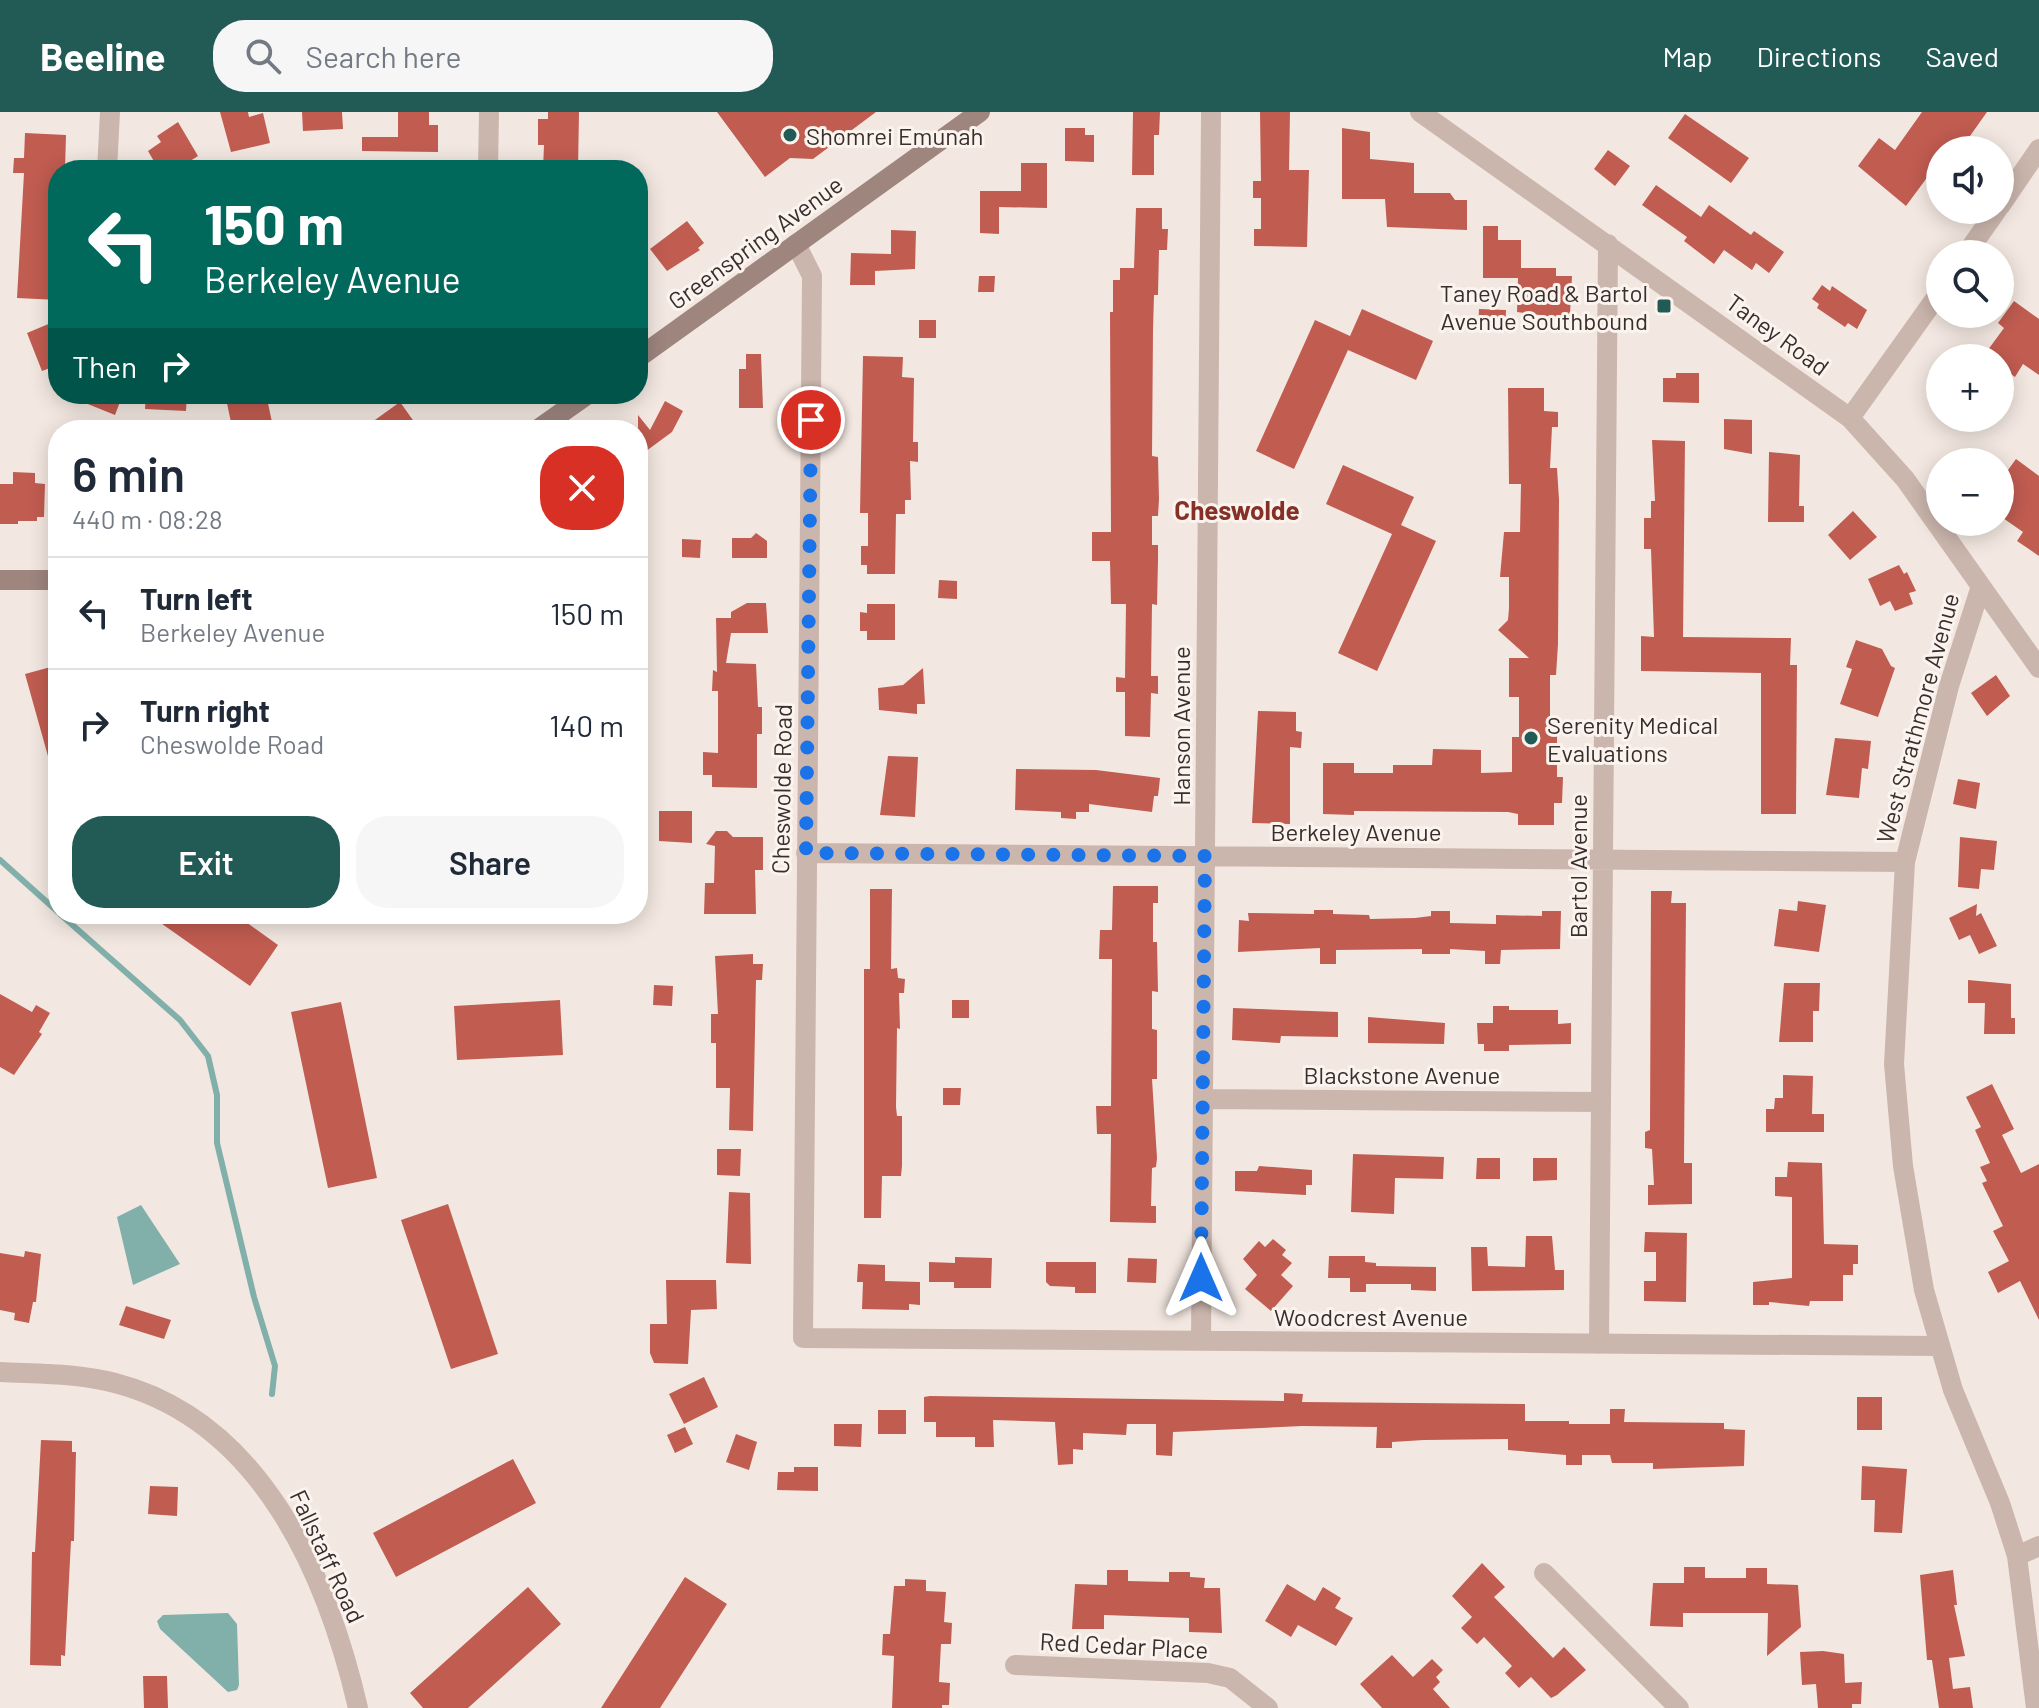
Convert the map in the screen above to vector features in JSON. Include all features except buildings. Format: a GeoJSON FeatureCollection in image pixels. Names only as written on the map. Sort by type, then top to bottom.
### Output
{"type":"FeatureCollection","features":[{"type":"Feature","properties":{"kind":"main road","name":"Greenspring Avenue"},"geometry":{"type":"LineString","coordinates":[[648,351],[980,112]]}},
{"type":"Feature","properties":{"kind":"main road"},"geometry":{"type":"LineString","coordinates":[[549,420],[569,404]]}},
{"type":"Feature","properties":{"kind":"main road"},"geometry":{"type":"LineString","coordinates":[[0,580],[48,580]]}},
{"type":"Feature","properties":{"kind":"street"},"geometry":{"type":"LineString","coordinates":[[108,160],[110,112]]}},
{"type":"Feature","properties":{"kind":"street"},"geometry":{"type":"LineString","coordinates":[[488,160],[489,112]]}},
{"type":"Feature","properties":{"kind":"street","name":"Hanson Avenue"},"geometry":{"type":"LineString","coordinates":[[1201,1341],[1211,112]]}},
{"type":"Feature","properties":{"kind":"street","name":"Taney Road"},"geometry":{"type":"LineString","coordinates":[[1420,112],[1850,418],[1880,447],[2039,668]]}},
{"type":"Feature","properties":{"kind":"street"},"geometry":{"type":"LineString","coordinates":[[2014,185],[2039,149]]}},
{"type":"Feature","properties":{"kind":"street","name":"Cheswolde Road"},"geometry":{"type":"LineString","coordinates":[[796,244],[812,276],[803,1338]]}},
{"type":"Feature","properties":{"kind":"street","name":"Bartol Avenue"},"geometry":{"type":"LineString","coordinates":[[1599,1344],[1608,244]]}},
{"type":"Feature","properties":{"kind":"street"},"geometry":{"type":"LineString","coordinates":[[1850,418],[1926,312]]}},
{"type":"Feature","properties":{"kind":"street","name":"West Strathmore Avenue"},"geometry":{"type":"LineString","coordinates":[[1981,586],[1949,686],[1905,862],[1894,1064],[1911,1218],[1939,1346],[2000,1503],[2017,1556],[2036,1708]]}},
{"type":"Feature","properties":{"kind":"street","name":"Berkeley Avenue"},"geometry":{"type":"LineString","coordinates":[[806,853],[1905,862]]}},
{"type":"Feature","properties":{"kind":"street","name":"Blackstone Avenue"},"geometry":{"type":"LineString","coordinates":[[1203,1099],[1601,1102]]}},
{"type":"Feature","properties":{"kind":"street","name":"Woodcrest Avenue"},"geometry":{"type":"LineString","coordinates":[[803,1338],[1939,1346]]}},
{"type":"Feature","properties":{"kind":"street","name":"Fallstaff Road"},"geometry":{"type":"LineString","coordinates":[[0,1372],[93,1378],[126,1386],[179,1408],[222,1438],[261,1480],[303,1555],[327,1605],[358,1708]]}},
{"type":"Feature","properties":{"kind":"street"},"geometry":{"type":"LineString","coordinates":[[2017,1556],[2039,1546]]}},
{"type":"Feature","properties":{"kind":"street"},"geometry":{"type":"LineString","coordinates":[[1544,1573],[1679,1708]]}},
{"type":"Feature","properties":{"kind":"street","name":"Red Cedar Place"},"geometry":{"type":"LineString","coordinates":[[1015,1665],[1208,1673],[1230,1678],[1268,1708]]}},
{"type":"Feature","properties":{"kind":"water"},"geometry":{"type":"Polygon","coordinates":[[[141,1205],[180,1264],[133,1285],[117,1217],[141,1205]]]}},
{"type":"Feature","properties":{"kind":"water"},"geometry":{"type":"Polygon","coordinates":[[[228,1613],[237,1624],[239,1685],[237,1690],[228,1692],[160,1629],[157,1621],[163,1615],[228,1613]]]}},
{"type":"Feature","properties":{"kind":"waterway"},"geometry":{"type":"LineString","coordinates":[[0,860],[48,903]]}},
{"type":"Feature","properties":{"kind":"waterway"},"geometry":{"type":"LineString","coordinates":[[71,924],[180,1020],[208,1056],[217,1095],[217,1143],[254,1297],[275,1366],[272,1394]]}},
{"type":"Feature","properties":{"kind":"place","name":"Shomrei Emunah"},"geometry":{"type":"Point","coordinates":[790,135]}},
{"type":"Feature","properties":{"kind":"place","name":"Taney Road & Bartol Avenue Southbound"},"geometry":{"type":"Point","coordinates":[1664,306]}},
{"type":"Feature","properties":{"kind":"place","name":"Serenity Medical Evaluations"},"geometry":{"type":"Point","coordinates":[1531,738]}},
{"type":"Feature","properties":{"kind":"district","name":"Cheswolde"},"geometry":{"type":"Point","coordinates":[1237,509]}},
{"type":"Feature","properties":{"kind":"route"},"geometry":{"type":"LineString","coordinates":[[811,420],[806,853],[1205,856],[1201,1278]]}}]}
